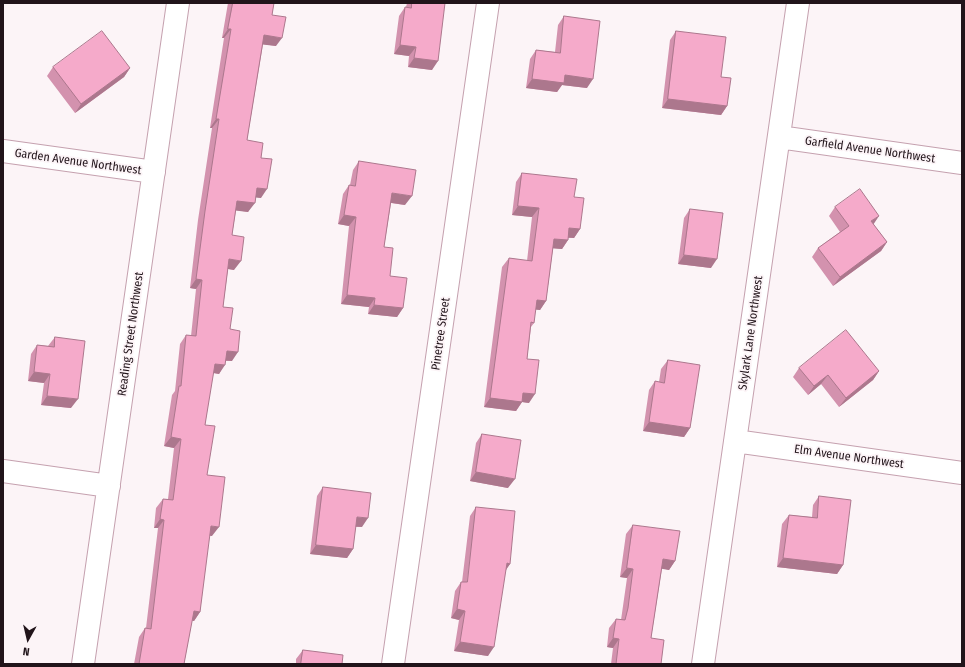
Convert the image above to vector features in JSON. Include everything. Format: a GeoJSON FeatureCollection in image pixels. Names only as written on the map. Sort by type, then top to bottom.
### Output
{"type":"FeatureCollection","features":[{"type":"Feature","properties":{"kind":"street","name":"Reading Street Northwest"},"geometry":{"type":"LineString","coordinates":[[83,664],[178,3]]}},
{"type":"Feature","properties":{"kind":"street","name":"Pinetree Street"},"geometry":{"type":"LineString","coordinates":[[393,664],[488,3]]}},
{"type":"Feature","properties":{"kind":"street","name":"Skylark Lane Northwest"},"geometry":{"type":"LineString","coordinates":[[704,664],[798,3]]}},
{"type":"Feature","properties":{"kind":"street","name":"Garfield Avenue Northwest"},"geometry":{"type":"LineString","coordinates":[[779,137],[962,164]]}},
{"type":"Feature","properties":{"kind":"street","name":"Garden Avenue Northwest"},"geometry":{"type":"LineString","coordinates":[[3,151],[154,172]]}},
{"type":"Feature","properties":{"kind":"street","name":"Elm Avenue Northwest"},"geometry":{"type":"LineString","coordinates":[[735,441],[962,473]]}},
{"type":"Feature","properties":{"kind":"street"},"geometry":{"type":"LineString","coordinates":[[3,471],[109,486]]}},
{"type":"Feature","properties":{"kind":"building"},"geometry":{"type":"Polygon","coordinates":[[[233,3],[274,3],[272,15],[286,17],[282,38],[264,35],[247,140],[263,143],[261,158],[272,159],[267,189],[257,188],[255,203],[237,201],[232,235],[244,237],[241,261],[229,259],[223,307],[233,308],[230,329],[240,331],[238,352],[227,351],[225,365],[215,364],[205,425],[215,426],[207,475],[225,477],[219,527],[211,526],[200,612],[194,611],[184,664],[139,664],[145,628],[151,629],[164,520],[160,519],[163,499],[173,500],[181,439],[171,437],[179,386],[181,386],[186,335],[196,336],[202,280],[196,279],[219,119],[216,119],[231,29],[228,29],[233,3]]]}},
{"type":"Feature","properties":{"kind":"building"},"geometry":{"type":"Polygon","coordinates":[[[412,3],[445,3],[438,61],[414,58],[416,47],[400,45],[405,7],[411,8],[412,3]]]}},
{"type":"Feature","properties":{"kind":"building"},"geometry":{"type":"Polygon","coordinates":[[[564,16],[600,21],[593,79],[565,75],[564,83],[532,79],[536,50],[560,53],[564,16]]]}},
{"type":"Feature","properties":{"kind":"building"},"geometry":{"type":"Polygon","coordinates":[[[102,31],[130,68],[81,104],[53,67],[102,31]]]}},
{"type":"Feature","properties":{"kind":"building"},"geometry":{"type":"Polygon","coordinates":[[[676,31],[726,37],[721,77],[731,78],[727,106],[668,99],[676,31]]]}},
{"type":"Feature","properties":{"kind":"building"},"geometry":{"type":"Polygon","coordinates":[[[359,161],[416,170],[412,196],[392,193],[384,247],[393,248],[390,276],[407,278],[403,308],[374,305],[375,298],[347,295],[356,217],[344,215],[349,185],[355,186],[359,161]]]}},
{"type":"Feature","properties":{"kind":"building"},"geometry":{"type":"Polygon","coordinates":[[[522,173],[577,179],[574,197],[584,198],[580,229],[569,228],[568,240],[554,239],[546,301],[537,300],[534,323],[531,322],[527,359],[539,360],[535,394],[523,393],[522,402],[490,398],[509,258],[532,261],[539,208],[518,206],[522,173]]]}},
{"type":"Feature","properties":{"kind":"building"},"geometry":{"type":"Polygon","coordinates":[[[860,189],[879,216],[871,221],[887,242],[840,277],[818,248],[849,226],[835,207],[860,189]]]}},
{"type":"Feature","properties":{"kind":"building"},"geometry":{"type":"Polygon","coordinates":[[[690,209],[723,213],[717,259],[684,255],[690,209]]]}},
{"type":"Feature","properties":{"kind":"building"},"geometry":{"type":"Polygon","coordinates":[[[846,330],[879,371],[846,398],[828,375],[814,386],[799,368],[846,330]]]}},
{"type":"Feature","properties":{"kind":"building"},"geometry":{"type":"Polygon","coordinates":[[[55,337],[85,341],[78,399],[47,396],[50,374],[34,372],[37,345],[54,347],[55,337]]]}},
{"type":"Feature","properties":{"kind":"building"},"geometry":{"type":"Polygon","coordinates":[[[668,360],[700,365],[690,428],[649,422],[655,381],[664,383],[668,360]]]}},
{"type":"Feature","properties":{"kind":"building"},"geometry":{"type":"Polygon","coordinates":[[[482,434],[521,440],[515,479],[476,472],[482,434]]]}},
{"type":"Feature","properties":{"kind":"building"},"geometry":{"type":"Polygon","coordinates":[[[323,487],[371,493],[368,518],[357,517],[353,549],[316,545],[323,487]]]}},
{"type":"Feature","properties":{"kind":"building"},"geometry":{"type":"Polygon","coordinates":[[[819,496],[851,500],[843,565],[783,558],[789,515],[817,518],[819,496]]]}},
{"type":"Feature","properties":{"kind":"building"},"geometry":{"type":"Polygon","coordinates":[[[476,507],[515,511],[510,564],[507,563],[494,647],[460,642],[465,611],[457,609],[461,582],[467,582],[476,507]]]}},
{"type":"Feature","properties":{"kind":"building"},"geometry":{"type":"Polygon","coordinates":[[[633,525],[680,531],[675,561],[663,559],[651,638],[664,640],[661,664],[616,664],[619,639],[613,638],[616,619],[625,620],[628,608],[633,569],[627,568],[633,525]]]}},
{"type":"Feature","properties":{"kind":"building"},"geometry":{"type":"Polygon","coordinates":[[[303,650],[343,655],[342,664],[301,664],[303,650]]]}}]}
